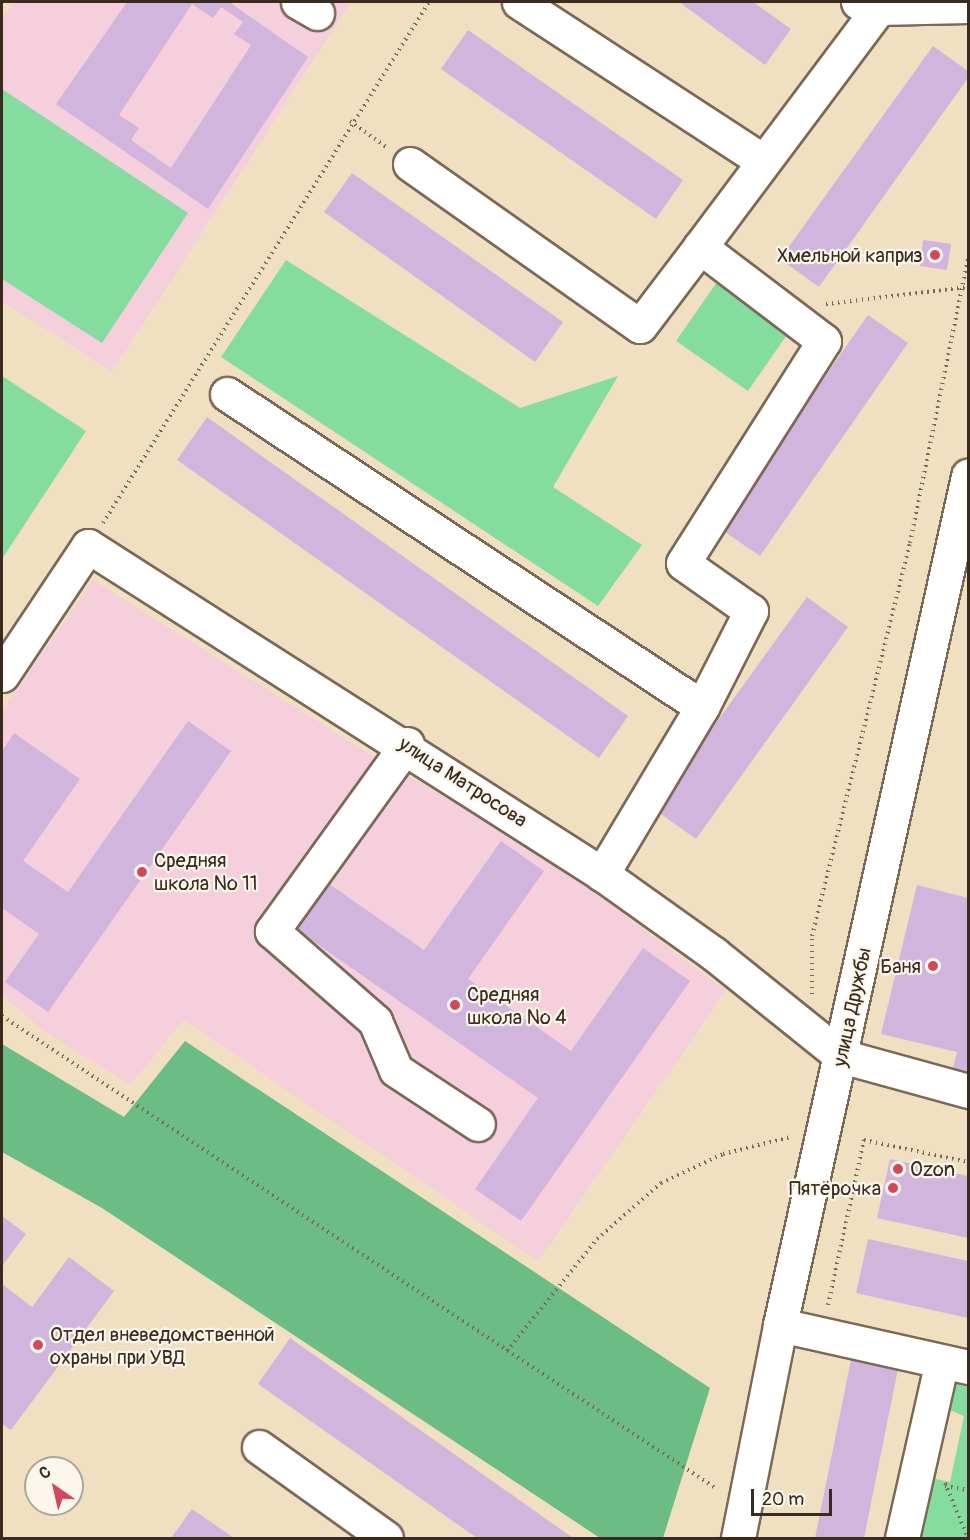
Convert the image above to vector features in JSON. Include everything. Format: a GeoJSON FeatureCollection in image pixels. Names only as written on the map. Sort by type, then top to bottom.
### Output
{"type":"FeatureCollection","features":[{"type":"Feature","properties":{"kind":"street"},"geometry":{"type":"LineString","coordinates":[[519,2],[763,161]]}},
{"type":"Feature","properties":{"kind":"street"},"geometry":{"type":"LineString","coordinates":[[410,164],[640,326],[763,161],[871,4],[969,6]]}},
{"type":"Feature","properties":{"kind":"street"},"geometry":{"type":"LineString","coordinates":[[602,874],[702,707],[752,611],[683,563],[824,340],[700,247]]}},
{"type":"Feature","properties":{"kind":"street"},"geometry":{"type":"LineString","coordinates":[[227,394],[702,707]]}},
{"type":"Feature","properties":{"kind":"street","name":"улица Дружбы"},"geometry":{"type":"LineString","coordinates":[[733,1515],[780,1325],[968,485]]}},
{"type":"Feature","properties":{"kind":"street"},"geometry":{"type":"LineString","coordinates":[[2,675],[88,546]]}},
{"type":"Feature","properties":{"kind":"street","name":"улица Матросова"},"geometry":{"type":"LineString","coordinates":[[88,546],[407,744],[602,874],[812,1030],[841,1056],[969,1091]]}},
{"type":"Feature","properties":{"kind":"street"},"geometry":{"type":"LineString","coordinates":[[407,744],[272,931],[375,1021],[396,1070],[478,1124]]}},
{"type":"Feature","properties":{"kind":"street"},"geometry":{"type":"LineString","coordinates":[[780,1325],[822,1332],[955,1364],[923,1446],[902,1539]]}},
{"type":"Feature","properties":{"kind":"street"},"geometry":{"type":"LineString","coordinates":[[259,1447],[386,1539]]}},
{"type":"Feature","properties":{"kind":"path"},"geometry":{"type":"LineString","coordinates":[[88,546],[350,121],[429,2]]}},
{"type":"Feature","properties":{"kind":"path"},"geometry":{"type":"LineString","coordinates":[[350,121],[410,164]]}},
{"type":"Feature","properties":{"kind":"path"},"geometry":{"type":"LineString","coordinates":[[812,1030],[812,936],[910,543],[969,258]]}},
{"type":"Feature","properties":{"kind":"path"},"geometry":{"type":"LineString","coordinates":[[786,310],[963,285],[969,287]]}},
{"type":"Feature","properties":{"kind":"path"},"geometry":{"type":"LineString","coordinates":[[2,1016],[717,1489],[733,1515]]}},
{"type":"Feature","properties":{"kind":"path"},"geometry":{"type":"LineString","coordinates":[[788,1149],[792,1126]]}},
{"type":"Feature","properties":{"kind":"path"},"geometry":{"type":"LineString","coordinates":[[507,1351],[597,1239],[661,1183],[723,1154],[790,1137]]}},
{"type":"Feature","properties":{"kind":"path"},"geometry":{"type":"LineString","coordinates":[[822,1332],[864,1140],[969,1162]]}},
{"type":"Feature","properties":{"kind":"path"},"geometry":{"type":"LineString","coordinates":[[923,1446],[968,1539]]}},
{"type":"Feature","properties":{"kind":"path"},"geometry":{"type":"LineString","coordinates":[[720,1477],[717,1489],[733,1515]]}},
{"type":"Feature","properties":{"kind":"shaded area"},"geometry":{"type":"Polygon","coordinates":[[[14,2],[351,2],[112,372],[2,301],[2,20],[14,2]]]}},
{"type":"Feature","properties":{"kind":"shaded area"},"geometry":{"type":"Polygon","coordinates":[[[93,580],[363,750],[543,854],[726,991],[538,1261],[184,1020],[130,1085],[44,1031],[2,995],[2,712],[93,580]]]}},
{"type":"Feature","properties":{"kind":"green space"},"geometry":{"type":"Polygon","coordinates":[[[2,89],[188,213],[102,343],[2,279],[2,89]]]}},
{"type":"Feature","properties":{"kind":"green space"},"geometry":{"type":"Polygon","coordinates":[[[286,260],[520,408],[618,376],[553,487],[642,545],[598,606],[221,357],[286,260]]]}},
{"type":"Feature","properties":{"kind":"green space"},"geometry":{"type":"Polygon","coordinates":[[[719,279],[791,329],[748,391],[676,341],[719,279]]]}},
{"type":"Feature","properties":{"kind":"green space"},"geometry":{"type":"Polygon","coordinates":[[[2,376],[86,431],[2,559],[2,376]]]}},
{"type":"Feature","properties":{"kind":"green space"},"geometry":{"type":"Polygon","coordinates":[[[185,1041],[710,1388],[663,1538],[600,1538],[102,1208],[2,1152],[2,1044],[124,1117],[185,1041]]]}},
{"type":"Feature","properties":{"kind":"green space"},"geometry":{"type":"Polygon","coordinates":[[[950,1383],[968,1387],[968,1538],[909,1538],[922,1476],[950,1482],[964,1416],[945,1408],[950,1383]]]}},
{"type":"Feature","properties":{"kind":"building"},"geometry":{"type":"Polygon","coordinates":[[[127,2],[229,2],[308,57],[208,209],[56,104],[127,2]],[[192,4],[119,115],[139,128],[131,140],[171,168],[251,45],[234,34],[243,22],[221,7],[213,18],[192,4]]]}},
{"type":"Feature","properties":{"kind":"building"},"geometry":{"type":"Polygon","coordinates":[[[679,2],[753,2],[791,29],[765,65],[679,2]]]}},
{"type":"Feature","properties":{"kind":"building"},"geometry":{"type":"Polygon","coordinates":[[[468,30],[683,180],[656,219],[441,69],[468,30]]]}},
{"type":"Feature","properties":{"kind":"building"},"geometry":{"type":"Polygon","coordinates":[[[933,46],[968,71],[968,78],[819,287],[780,259],[933,46]]]}},
{"type":"Feature","properties":{"kind":"building"},"geometry":{"type":"Polygon","coordinates":[[[352,173],[563,322],[535,362],[324,212],[352,173]]]}},
{"type":"Feature","properties":{"kind":"building","name":"Хмельной каприз"},"geometry":{"type":"Polygon","coordinates":[[[923,240],[951,244],[947,270],[920,266],[923,240]]]}},
{"type":"Feature","properties":{"kind":"building"},"geometry":{"type":"Polygon","coordinates":[[[868,315],[908,343],[760,556],[719,528],[868,315]]]}},
{"type":"Feature","properties":{"kind":"building"},"geometry":{"type":"Polygon","coordinates":[[[207,417],[628,716],[599,758],[177,460],[207,417]]]}},
{"type":"Feature","properties":{"kind":"building"},"geometry":{"type":"Polygon","coordinates":[[[807,597],[848,627],[696,839],[654,809],[807,597]]]}},
{"type":"Feature","properties":{"kind":"building"},"geometry":{"type":"Polygon","coordinates":[[[188,721],[231,751],[48,1012],[5,982],[39,934],[2,908],[2,751],[14,733],[80,779],[23,861],[68,892],[188,721]]]}},
{"type":"Feature","properties":{"kind":"building"},"geometry":{"type":"Polygon","coordinates":[[[501,841],[544,871],[468,979],[571,1051],[643,948],[690,981],[521,1221],[475,1189],[538,1098],[290,925],[322,879],[424,950],[501,841]]]}},
{"type":"Feature","properties":{"kind":"building","name":"Баня"},"geometry":{"type":"Polygon","coordinates":[[[917,885],[968,898],[968,1079],[951,1075],[957,1052],[881,1034],[917,885]]]}},
{"type":"Feature","properties":{"kind":"building"},"geometry":{"type":"Polygon","coordinates":[[[890,1159],[968,1176],[968,1238],[877,1218],[890,1159]]]}},
{"type":"Feature","properties":{"kind":"building"},"geometry":{"type":"Polygon","coordinates":[[[2,1216],[26,1234],[2,1266],[2,1216]]]}},
{"type":"Feature","properties":{"kind":"building"},"geometry":{"type":"Polygon","coordinates":[[[868,1239],[968,1261],[968,1318],[856,1293],[868,1239]]]}},
{"type":"Feature","properties":{"kind":"building","name":"Отдел вневедомственной охраны при УВД"},"geometry":{"type":"Polygon","coordinates":[[[69,1257],[114,1291],[11,1430],[2,1424],[2,1284],[32,1307],[69,1257]]]}},
{"type":"Feature","properties":{"kind":"building"},"geometry":{"type":"Polygon","coordinates":[[[290,1338],[573,1538],[477,1538],[258,1384],[290,1338]]]}},
{"type":"Feature","properties":{"kind":"building"},"geometry":{"type":"Polygon","coordinates":[[[852,1355],[899,1364],[864,1538],[815,1538],[852,1355]]]}},
{"type":"Feature","properties":{"kind":"building"},"geometry":{"type":"Polygon","coordinates":[[[192,1509],[234,1538],[171,1538],[192,1509]]]}},
{"type":"Feature","properties":{"kind":"place","name":"Хмельной каприз"},"geometry":{"type":"Point","coordinates":[935,255]}},
{"type":"Feature","properties":{"kind":"place","name":"Средняя школа № 11"},"geometry":{"type":"Point","coordinates":[142,872]}},
{"type":"Feature","properties":{"kind":"place","name":"Баня"},"geometry":{"type":"Point","coordinates":[933,966]}},
{"type":"Feature","properties":{"kind":"place","name":"Средняя школа № 4"},"geometry":{"type":"Point","coordinates":[455,1005]}},
{"type":"Feature","properties":{"kind":"place","name":"Ozon"},"geometry":{"type":"Point","coordinates":[898,1169]}},
{"type":"Feature","properties":{"kind":"place","name":"Пятёрочка"},"geometry":{"type":"Point","coordinates":[893,1188]}},
{"type":"Feature","properties":{"kind":"place","name":"Отдел вневедомственной охраны при УВД"},"geometry":{"type":"Point","coordinates":[38,1345]}}]}
